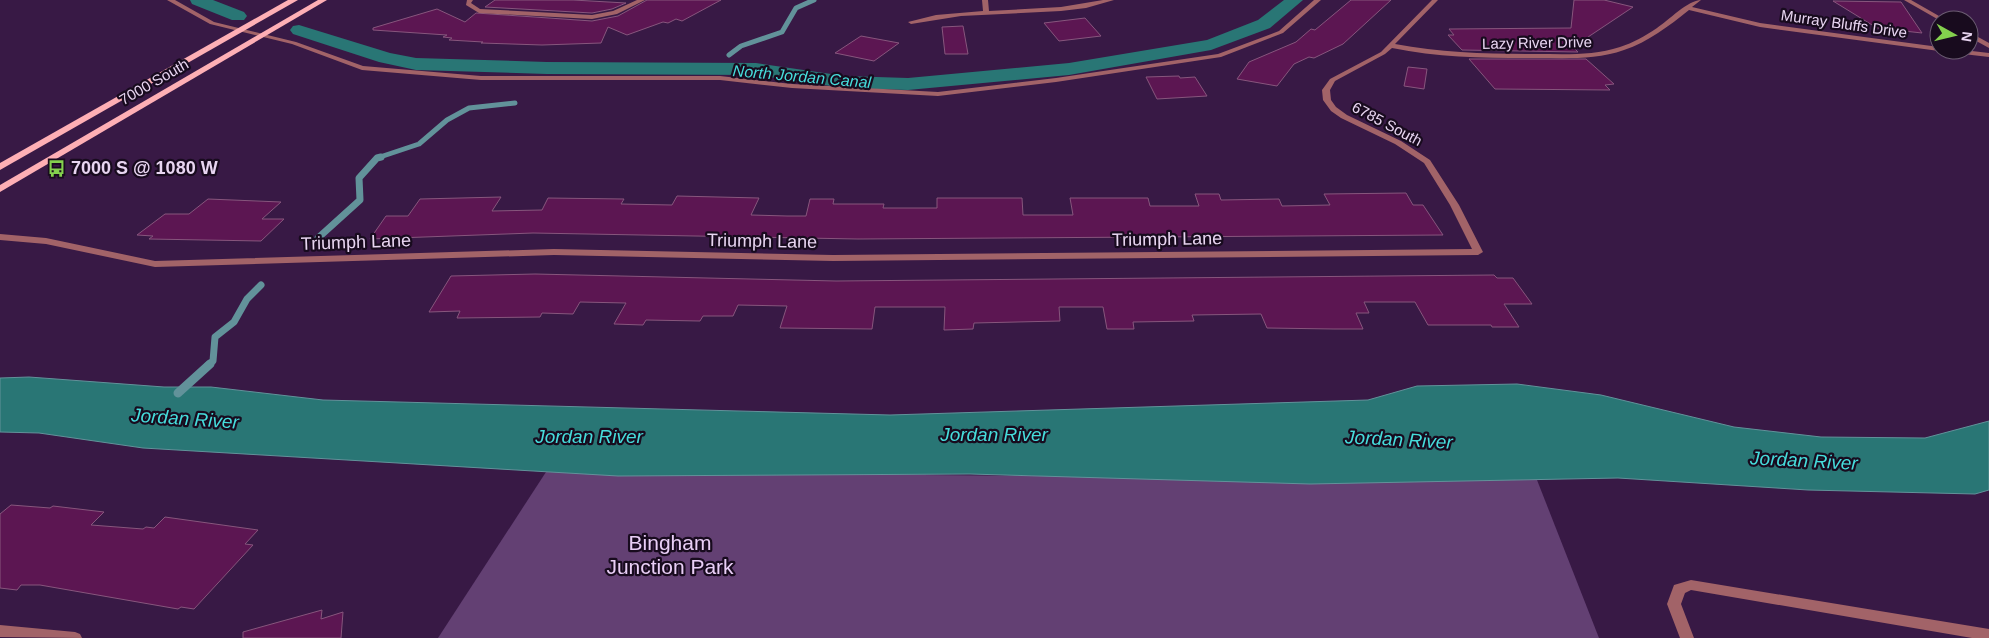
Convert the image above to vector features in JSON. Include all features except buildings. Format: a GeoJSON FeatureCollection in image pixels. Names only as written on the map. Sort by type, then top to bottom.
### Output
{"type":"FeatureCollection","features":[{"type":"Feature","properties":{"kind":"main road","name":"7000 South"},"geometry":{"type":"LineString","coordinates":[[0,167],[294,0]]}},
{"type":"Feature","properties":{"kind":"main road","name":"7000 South"},"geometry":{"type":"LineString","coordinates":[[0,189],[323,0]]}},
{"type":"Feature","properties":{"kind":"street"},"geometry":{"type":"LineString","coordinates":[[170,0],[212,22],[294,43],[362,68],[480,78],[720,78],[792,86],[938,94],[1056,80],[1219,56],[1281,32],[1318,0]]}},
{"type":"Feature","properties":{"kind":"street"},"geometry":{"type":"LineString","coordinates":[[470,0],[469,7],[479,11],[583,17],[604,16],[615,13],[642,0]]}},
{"type":"Feature","properties":{"kind":"street"},"geometry":{"type":"LineString","coordinates":[[985,0],[986,12]]}},
{"type":"Feature","properties":{"kind":"street"},"geometry":{"type":"LineString","coordinates":[[911,22],[952,14],[1076,7],[1111,0]]}},
{"type":"Feature","properties":{"kind":"street"},"geometry":{"type":"LineString","coordinates":[[1393,46],[1435,0]]}},
{"type":"Feature","properties":{"kind":"street","name":"Lazy River Drive"},"geometry":{"type":"LineString","coordinates":[[1393,46],[1463,57],[1598,54],[1633,45],[1698,0]]}},
{"type":"Feature","properties":{"kind":"street"},"geometry":{"type":"LineString","coordinates":[[1907,0],[1929,12]]}},
{"type":"Feature","properties":{"kind":"street","name":"Murray Bluffs Drive"},"geometry":{"type":"LineString","coordinates":[[1687,8],[1760,25],[1929,48]]}},
{"type":"Feature","properties":{"kind":"street","name":"6785 South"},"geometry":{"type":"LineString","coordinates":[[1393,46],[1377,57],[1332,80],[1326,88],[1326,95],[1330,105],[1349,121],[1391,138],[1426,160],[1458,208]]}},
{"type":"Feature","properties":{"kind":"street","name":"Triumph Lane"},"geometry":{"type":"LineString","coordinates":[[0,237],[46,241],[155,264],[554,252],[833,258],[1478,252],[1458,208]]}},
{"type":"Feature","properties":{"kind":"street"},"geometry":{"type":"LineString","coordinates":[[1687,638],[1674,604],[1679,589],[1691,585],[1989,635]]}},
{"type":"Feature","properties":{"kind":"street"},"geometry":{"type":"LineString","coordinates":[[0,631],[75,638]]}},
{"type":"Feature","properties":{"kind":"green space","name":"Bingham Junction Park"},"geometry":{"type":"Polygon","coordinates":[[[546,472],[1537,480],[1599,638],[438,638],[546,472]]]}},
{"type":"Feature","properties":{"kind":"water","name":"Jordan River"},"geometry":{"type":"Polygon","coordinates":[[[29,377],[164,387],[211,387],[323,400],[890,415],[1368,400],[1417,386],[1517,384],[1601,395],[1734,427],[1821,437],[1925,438],[1989,421],[1989,490],[1975,494],[1808,490],[1618,478],[1310,484],[970,474],[618,476],[143,448],[39,433],[0,432],[0,378],[29,377]]]}},
{"type":"Feature","properties":{"kind":"waterway","name":"North Jordan Canal"},"geometry":{"type":"LineString","coordinates":[[198,0],[238,16]]}},
{"type":"Feature","properties":{"kind":"waterway"},"geometry":{"type":"LineString","coordinates":[[729,55],[741,46],[782,32],[796,8],[814,0]]}},
{"type":"Feature","properties":{"kind":"waterway","name":"North Jordan Canal"},"geometry":{"type":"LineString","coordinates":[[299,30],[386,58],[416,64],[547,68],[756,69],[845,82],[908,84],[1069,69],[1211,45],[1264,24],[1295,0]]}},
{"type":"Feature","properties":{"kind":"waterway"},"geometry":{"type":"LineString","coordinates":[[377,158],[419,144],[447,120],[469,108],[515,103]]}},
{"type":"Feature","properties":{"kind":"waterway"},"geometry":{"type":"LineString","coordinates":[[377,158],[381,157]]}},
{"type":"Feature","properties":{"kind":"waterway"},"geometry":{"type":"LineString","coordinates":[[318,238],[360,200],[359,178],[377,158]]}},
{"type":"Feature","properties":{"kind":"waterway"},"geometry":{"type":"LineString","coordinates":[[208,365],[213,361],[215,337],[234,322],[247,299],[261,285]]}},
{"type":"Feature","properties":{"kind":"waterway"},"geometry":{"type":"LineString","coordinates":[[178,393],[210,364]]}},
{"type":"Feature","properties":{"kind":"place","name":"7000 S @ 1080 W"},"geometry":{"type":"Point","coordinates":[57,168]}}]}
